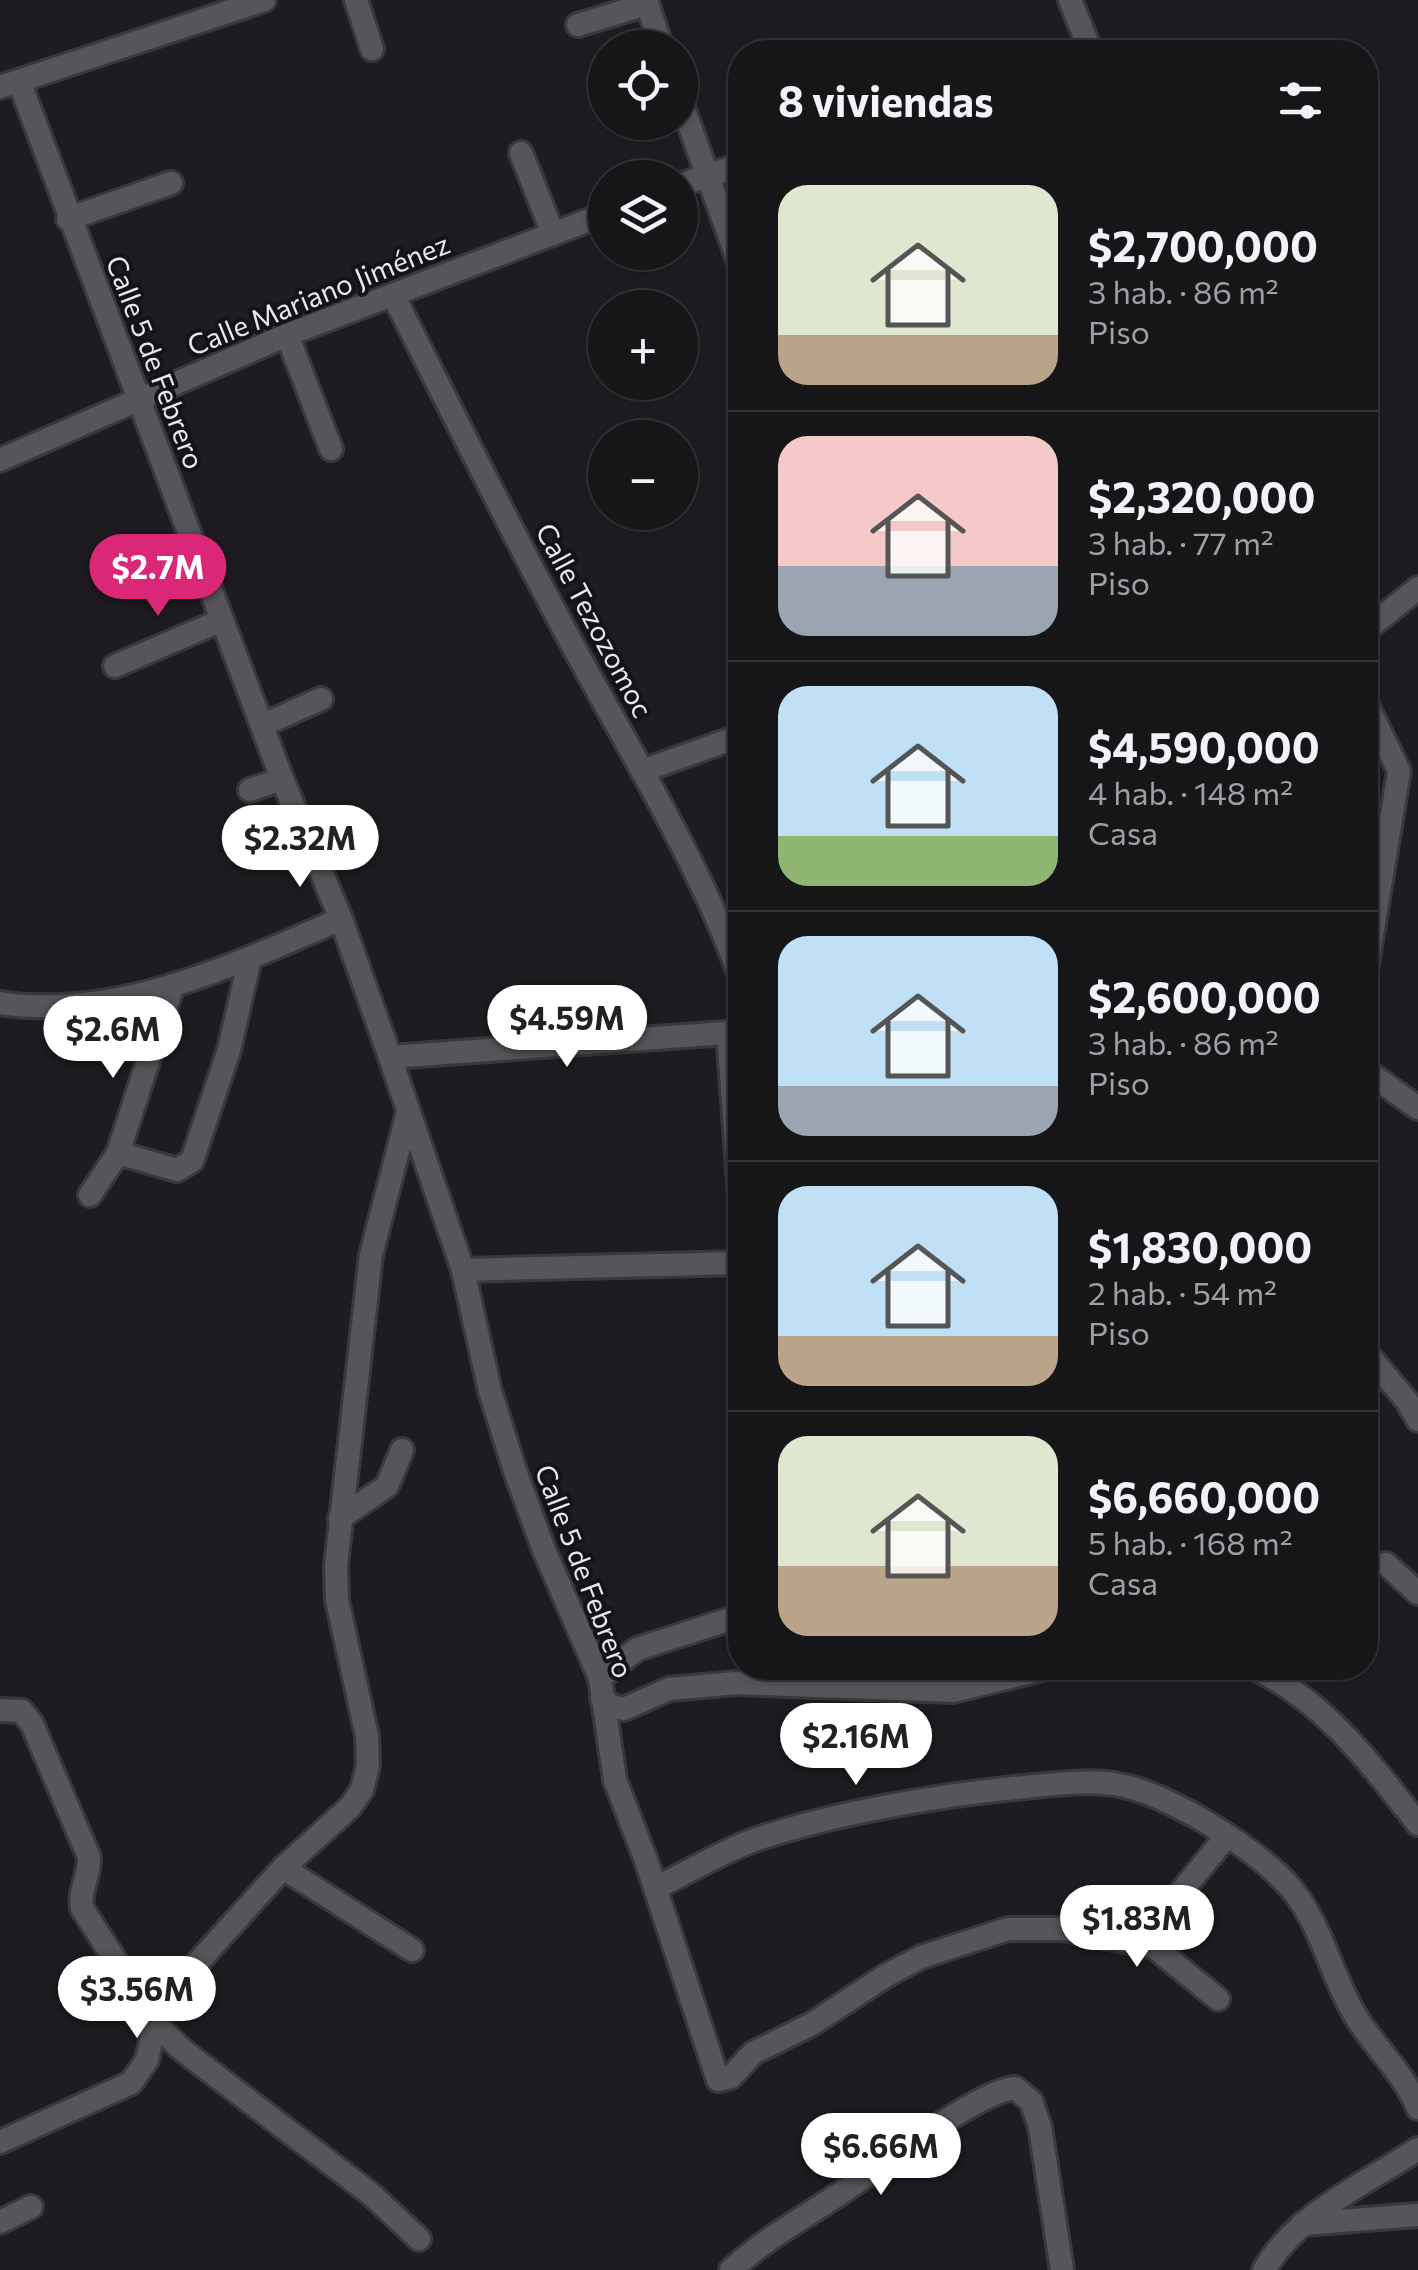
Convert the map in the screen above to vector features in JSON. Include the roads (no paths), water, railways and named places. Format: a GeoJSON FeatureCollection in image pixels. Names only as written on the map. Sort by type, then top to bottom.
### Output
{"type":"FeatureCollection","features":[{"type":"Feature","properties":{"kind":"street"},"geometry":{"type":"LineString","coordinates":[[10,84],[264,0]]}},
{"type":"Feature","properties":{"kind":"street"},"geometry":{"type":"LineString","coordinates":[[356,0],[372,49]]}},
{"type":"Feature","properties":{"kind":"street"},"geometry":{"type":"LineString","coordinates":[[1070,0],[1086,40]]}},
{"type":"Feature","properties":{"kind":"street"},"geometry":{"type":"LineString","coordinates":[[578,24],[646,2],[656,30]]}},
{"type":"Feature","properties":{"kind":"street","name":"Calle 5 de Febrero"},"geometry":{"type":"LineString","coordinates":[[10,84],[138,398],[282,778],[341,919],[390,1057],[463,1270],[490,1390],[514,1470],[601,1688],[615,1780],[718,2080],[731,2077],[753,2053],[812,2024],[887,1975],[921,1956],[964,1941],[1008,1929],[1064,1929],[1154,1947]]}},
{"type":"Feature","properties":{"kind":"street"},"geometry":{"type":"LineString","coordinates":[[694,140],[728,233]]}},
{"type":"Feature","properties":{"kind":"street"},"geometry":{"type":"LineString","coordinates":[[521,153],[553,234]]}},
{"type":"Feature","properties":{"kind":"street"},"geometry":{"type":"LineString","coordinates":[[698,178],[728,169]]}},
{"type":"Feature","properties":{"kind":"street"},"geometry":{"type":"LineString","coordinates":[[68,219],[171,182]]}},
{"type":"Feature","properties":{"kind":"street","name":"Calle Mariano Jiménez"},"geometry":{"type":"LineString","coordinates":[[0,460],[287,335],[588,221]]}},
{"type":"Feature","properties":{"kind":"street","name":"Calle Tezozomoc"},"geometry":{"type":"LineString","coordinates":[[393,295],[709,901],[728,947]]}},
{"type":"Feature","properties":{"kind":"street"},"geometry":{"type":"LineString","coordinates":[[287,335],[331,449]]}},
{"type":"Feature","properties":{"kind":"street"},"geometry":{"type":"LineString","coordinates":[[1378,620],[1418,588]]}},
{"type":"Feature","properties":{"kind":"street"},"geometry":{"type":"LineString","coordinates":[[115,666],[222,620]]}},
{"type":"Feature","properties":{"kind":"street"},"geometry":{"type":"LineString","coordinates":[[262,725],[321,698]]}},
{"type":"Feature","properties":{"kind":"street"},"geometry":{"type":"LineString","coordinates":[[1378,719],[1409,765],[1418,786]]}},
{"type":"Feature","properties":{"kind":"street"},"geometry":{"type":"LineString","coordinates":[[642,772],[728,740]]}},
{"type":"Feature","properties":{"kind":"street"},"geometry":{"type":"LineString","coordinates":[[1378,894],[1409,765]]}},
{"type":"Feature","properties":{"kind":"street"},"geometry":{"type":"LineString","coordinates":[[250,790],[282,778]]}},
{"type":"Feature","properties":{"kind":"street"},"geometry":{"type":"LineString","coordinates":[[0,1003],[54,1008],[173,986],[341,919]]}},
{"type":"Feature","properties":{"kind":"street"},"geometry":{"type":"LineString","coordinates":[[118,1153],[177,1170],[188,1166],[196,1156],[229,1050],[250,958]]}},
{"type":"Feature","properties":{"kind":"street"},"geometry":{"type":"LineString","coordinates":[[90,1195],[118,1153],[173,986]]}},
{"type":"Feature","properties":{"kind":"street"},"geometry":{"type":"LineString","coordinates":[[390,1057],[728,1032]]}},
{"type":"Feature","properties":{"kind":"street"},"geometry":{"type":"LineString","coordinates":[[1378,1079],[1418,1108]]}},
{"type":"Feature","properties":{"kind":"street"},"geometry":{"type":"LineString","coordinates":[[0,2142],[118,2091],[139,2075],[156,2023],[218,1938],[283,1868],[350,1807],[362,1790],[368,1766],[367,1736],[337,1600],[336,1565],[372,1255],[408,1112]]}},
{"type":"Feature","properties":{"kind":"street"},"geometry":{"type":"LineString","coordinates":[[463,1270],[728,1263]]}},
{"type":"Feature","properties":{"kind":"street"},"geometry":{"type":"LineString","coordinates":[[1378,1367],[1418,1420]]}},
{"type":"Feature","properties":{"kind":"street"},"geometry":{"type":"LineString","coordinates":[[340,1518],[387,1486],[402,1450]]}},
{"type":"Feature","properties":{"kind":"street"},"geometry":{"type":"LineString","coordinates":[[1386,1564],[1418,1593]]}},
{"type":"Feature","properties":{"kind":"street"},"geometry":{"type":"LineString","coordinates":[[728,1620],[638,1650],[601,1688],[611,1706],[624,1708],[668,1690],[736,1682],[954,1691],[998,1680]]}},
{"type":"Feature","properties":{"kind":"street"},"geometry":{"type":"LineString","coordinates":[[1275,1680],[1307,1699],[1338,1728],[1418,1824]]}},
{"type":"Feature","properties":{"kind":"street"},"geometry":{"type":"LineString","coordinates":[[0,1710],[22,1712],[32,1724],[89,1857],[90,1872],[83,1888],[82,1908],[156,2023],[181,2049],[372,2195],[419,2240]]}},
{"type":"Feature","properties":{"kind":"street"},"geometry":{"type":"LineString","coordinates":[[655,1888],[728,1851],[786,1831],[946,1797],[1048,1785],[1117,1784],[1169,1801],[1276,1874],[1312,1919],[1348,2005],[1404,2079],[1418,2108]]}},
{"type":"Feature","properties":{"kind":"street"},"geometry":{"type":"LineString","coordinates":[[1218,2000],[1154,1947],[1176,1898],[1226,1837]]}},
{"type":"Feature","properties":{"kind":"street"},"geometry":{"type":"LineString","coordinates":[[283,1868],[412,1950]]}},
{"type":"Feature","properties":{"kind":"street"},"geometry":{"type":"LineString","coordinates":[[732,2270],[764,2241],[934,2130],[992,2093],[1015,2088],[1030,2101],[1040,2127],[1062,2270]]}},
{"type":"Feature","properties":{"kind":"street"},"geometry":{"type":"LineString","coordinates":[[1264,2270],[1281,2244],[1302,2224],[1418,2149]]}},
{"type":"Feature","properties":{"kind":"street"},"geometry":{"type":"LineString","coordinates":[[0,2222],[30,2207]]}},
{"type":"Feature","properties":{"kind":"street"},"geometry":{"type":"LineString","coordinates":[[1302,2224],[1418,2215]]}}]}
